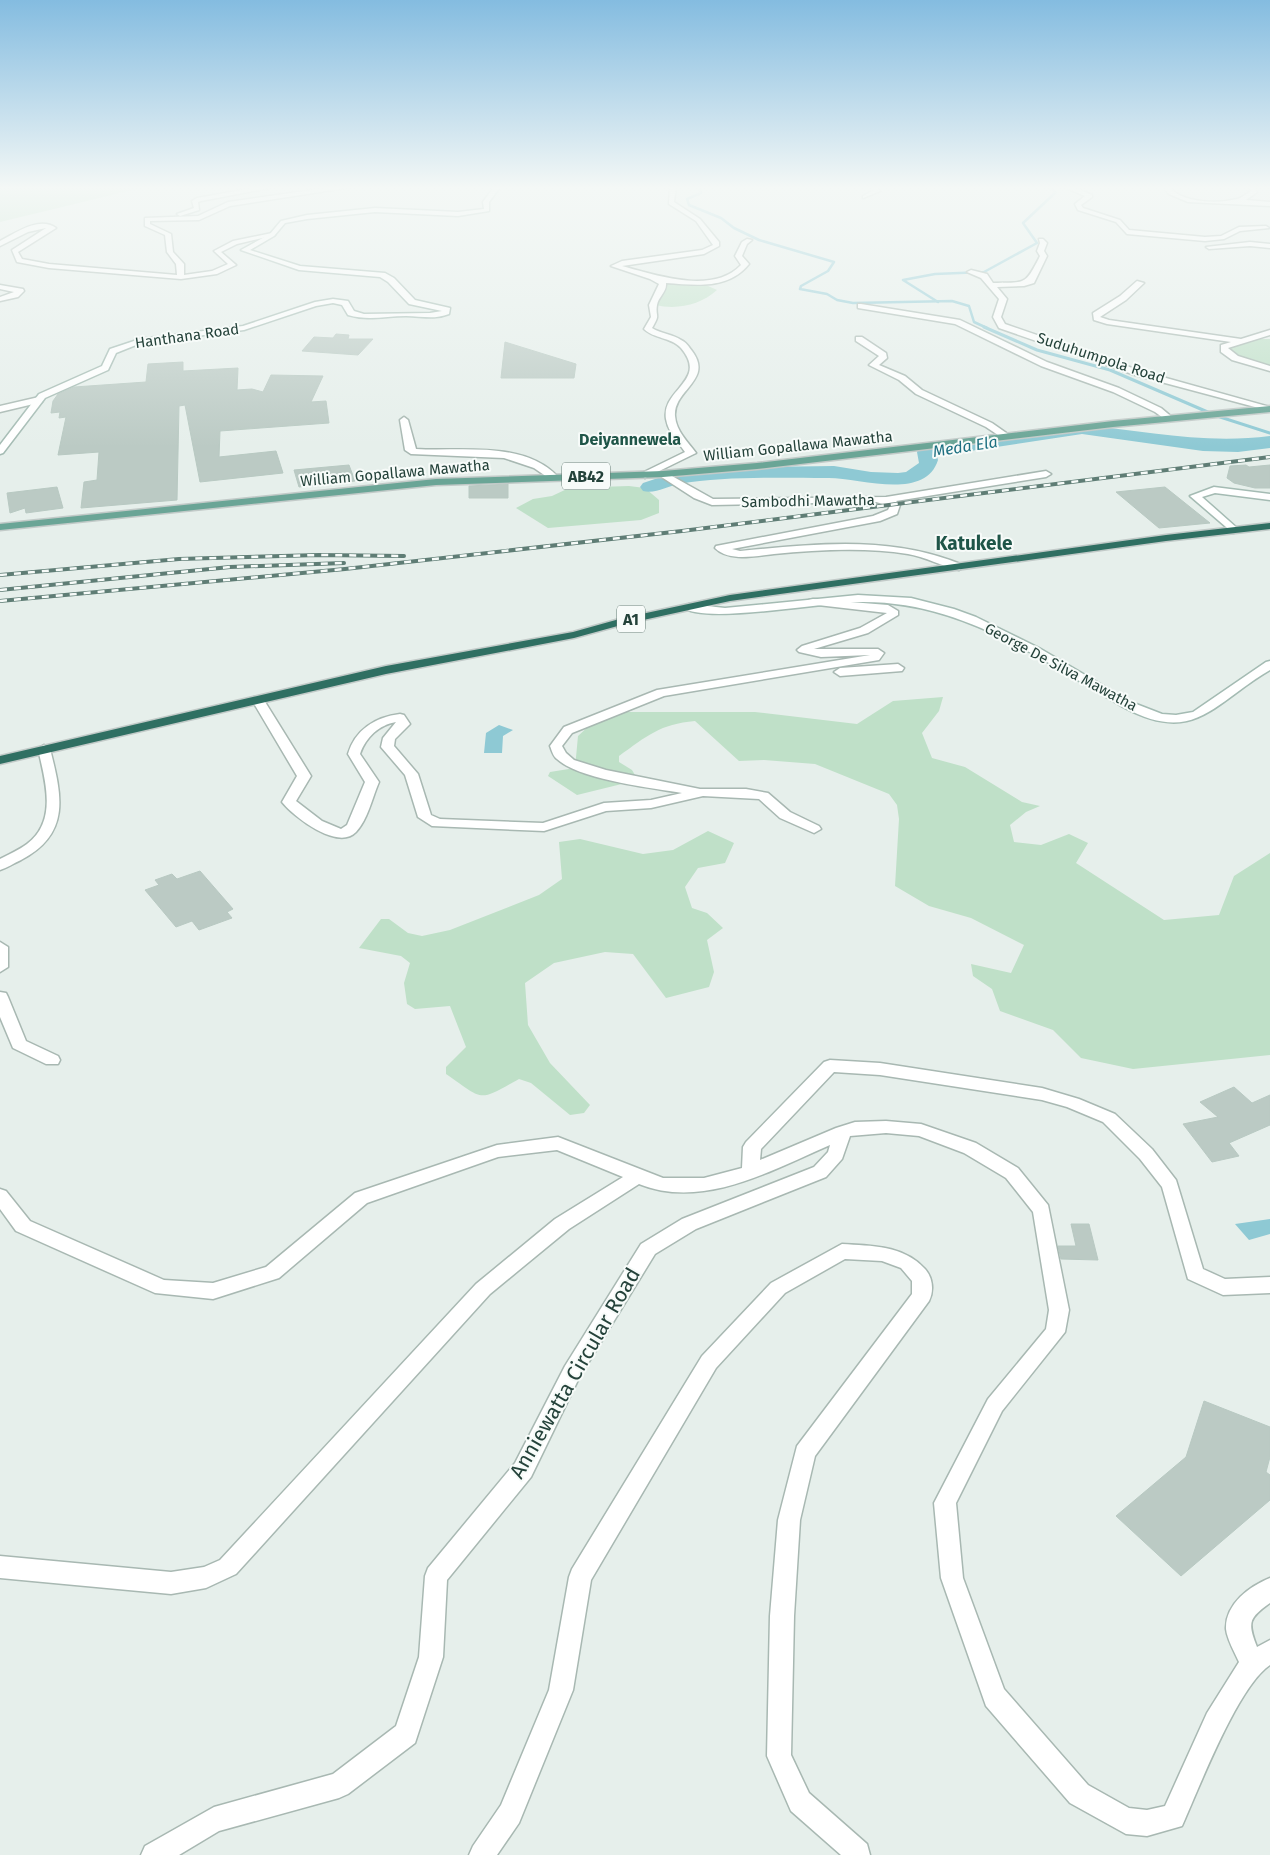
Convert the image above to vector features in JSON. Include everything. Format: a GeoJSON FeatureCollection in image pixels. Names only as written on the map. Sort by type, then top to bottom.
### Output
{"type":"FeatureCollection","features":[{"type":"Feature","properties":{"kind":"highway","name":"A1"},"geometry":{"type":"LineString","coordinates":[[0,760],[436,660],[574,635],[688,606],[792,588],[1270,526]]}},
{"type":"Feature","properties":{"kind":"main road","name":"William Gopallawa Mawatha"},"geometry":{"type":"LineString","coordinates":[[0,527],[406,485],[644,474],[667,478],[1170,418],[1270,409]]}},
{"type":"Feature","properties":{"kind":"street"},"geometry":{"type":"LineString","coordinates":[[140,274],[181,277],[209,274]]}},
{"type":"Feature","properties":{"kind":"street","name":"Hanthana Road"},"geometry":{"type":"LineString","coordinates":[[0,451],[47,392],[105,368],[111,353],[116,349],[150,338],[244,328],[315,304],[333,301],[345,303],[351,314],[362,317],[402,314],[434,316],[447,310],[412,302],[391,280],[382,275],[365,274]]}},
{"type":"Feature","properties":{"kind":"street"},"geometry":{"type":"LineString","coordinates":[[639,274],[660,280],[707,281],[727,279],[736,274]]}},
{"type":"Feature","properties":{"kind":"street"},"geometry":{"type":"LineString","coordinates":[[977,274],[984,276],[991,285],[1024,284],[1031,281],[1035,274]]}},
{"type":"Feature","properties":{"kind":"street"},"geometry":{"type":"LineString","coordinates":[[644,474],[691,453],[675,432],[670,416],[671,408],[694,376],[693,360],[682,344],[648,329],[655,317],[653,305],[663,287],[660,280]]}},
{"type":"Feature","properties":{"kind":"street"},"geometry":{"type":"LineString","coordinates":[[1140,283],[1123,298],[1096,315],[1097,318],[1117,323],[1241,341]]}},
{"type":"Feature","properties":{"kind":"street","name":"Suduhumpola Road"},"geometry":{"type":"LineString","coordinates":[[991,285],[1003,299],[997,317],[1002,326],[1138,373],[1270,409]]}},
{"type":"Feature","properties":{"kind":"street"},"geometry":{"type":"LineString","coordinates":[[0,287],[20,291],[15,295],[0,299]]}},
{"type":"Feature","properties":{"kind":"street"},"geometry":{"type":"LineString","coordinates":[[861,306],[956,322],[1044,364],[1116,390],[1158,410],[1170,418]]}},
{"type":"Feature","properties":{"kind":"street"},"geometry":{"type":"LineString","coordinates":[[1270,332],[1224,347],[1224,350],[1235,358],[1270,369]]}},
{"type":"Feature","properties":{"kind":"street"},"geometry":{"type":"LineString","coordinates":[[859,339],[883,355],[883,358],[873,365],[876,368],[902,378],[919,392],[989,425],[1007,437]]}},
{"type":"Feature","properties":{"kind":"street"},"geometry":{"type":"LineString","coordinates":[[0,409],[39,400]]}},
{"type":"Feature","properties":{"kind":"street"},"geometry":{"type":"LineString","coordinates":[[404,420],[410,450],[414,452],[482,451],[505,454],[538,466],[554,477]]}},
{"type":"Feature","properties":{"kind":"street"},"geometry":{"type":"LineString","coordinates":[[886,500],[1046,474]]}},
{"type":"Feature","properties":{"kind":"street","name":"Sambodhi Mawatha"},"geometry":{"type":"LineString","coordinates":[[667,478],[703,500],[712,502],[886,500],[895,505],[893,512],[876,519],[720,548],[740,554],[860,547],[930,556],[959,567]]}},
{"type":"Feature","properties":{"kind":"street"},"geometry":{"type":"LineString","coordinates":[[1234,530],[1195,496],[1214,490],[1270,497]]}},
{"type":"Feature","properties":{"kind":"street","name":"George De Silva Mawatha"},"geometry":{"type":"LineString","coordinates":[[688,606],[710,611],[730,611],[810,601],[872,598],[904,600],[958,613],[1036,651],[1133,709],[1162,718],[1191,719],[1210,709],[1241,683],[1270,665]]}},
{"type":"Feature","properties":{"kind":"street"},"geometry":{"type":"LineString","coordinates":[[810,601],[888,608],[894,612],[883,623],[831,642],[811,645],[803,650],[815,655],[865,650],[878,653],[875,658],[661,694],[609,712],[568,730],[556,746],[561,757],[598,773],[703,792],[746,793],[763,796],[785,814],[814,829]]}},
{"type":"Feature","properties":{"kind":"street"},"geometry":{"type":"LineString","coordinates":[[766,675],[898,668]]}},
{"type":"Feature","properties":{"kind":"street"},"geometry":{"type":"LineString","coordinates":[[258,700],[304,776],[289,802],[327,831],[341,834],[348,831],[355,822],[372,782],[354,754],[356,743],[369,729],[394,718],[400,718],[404,724],[389,738],[387,747],[411,774],[425,818],[438,823],[544,827],[604,807],[651,804],[703,792]]}},
{"type":"Feature","properties":{"kind":"street"},"geometry":{"type":"LineString","coordinates":[[0,866],[36,844],[52,819],[55,806],[44,749]]}},
{"type":"Feature","properties":{"kind":"street"},"geometry":{"type":"LineString","coordinates":[[0,947],[0,967]]}},
{"type":"Feature","properties":{"kind":"street"},"geometry":{"type":"LineString","coordinates":[[0,997],[19,1044],[52,1060]]}},
{"type":"Feature","properties":{"kind":"street"},"geometry":{"type":"LineString","coordinates":[[750,1172],[752,1147],[830,1066],[880,1069],[1042,1094],[1073,1103],[1109,1118],[1146,1154],[1170,1184],[1194,1274],[1223,1287],[1270,1284]]}},
{"type":"Feature","properties":{"kind":"street"},"geometry":{"type":"LineString","coordinates":[[0,1196],[23,1226],[162,1288],[213,1291],[272,1273],[361,1198],[497,1151],[558,1143],[598,1158],[636,1177],[661,1185],[704,1185],[750,1172],[842,1132],[856,1128],[886,1127],[921,1130],[970,1148],[1012,1173],[1042,1210],[1059,1310],[1055,1332],[995,1404],[946,1503],[952,1578],[995,1697],[1079,1794],[1126,1821],[1147,1823],[1173,1817],[1216,1722],[1261,1658],[1238,1629],[1243,1609],[1270,1589]]}},
{"type":"Feature","properties":{"kind":"street","name":"Anniewatta Circular Road"},"geometry":{"type":"LineString","coordinates":[[154,1855],[214,1820],[339,1785],[406,1734],[431,1657],[436,1576],[522,1470],[572,1372],[648,1248],[689,1224],[820,1172],[836,1154],[842,1132]]}},
{"type":"Feature","properties":{"kind":"street"},"geometry":{"type":"LineString","coordinates":[[0,1567],[171,1583],[206,1577],[228,1568],[483,1290],[562,1224],[636,1177]]}},
{"type":"Feature","properties":{"kind":"street"},"geometry":{"type":"LineString","coordinates":[[482,1855],[510,1814],[561,1690],[580,1576],[709,1362],[778,1288],[842,1251],[883,1254],[908,1263],[922,1279],[922,1296],[805,1453],[788,1520],[782,1616],[779,1756],[800,1802],[858,1853]]}},
{"type":"Feature","properties":{"kind":"green space"},"geometry":{"type":"Polygon","coordinates":[[[669,283],[706,285],[717,290],[696,303],[688,305],[672,307],[655,305],[669,283]]]}},
{"type":"Feature","properties":{"kind":"green space"},"geometry":{"type":"Polygon","coordinates":[[[1256,339],[1270,339],[1270,367],[1232,354],[1225,349],[1228,346],[1256,339]]]}},
{"type":"Feature","properties":{"kind":"green space"},"geometry":{"type":"Polygon","coordinates":[[[629,486],[645,488],[659,500],[659,513],[641,520],[548,528],[516,508],[533,499],[552,496],[569,488],[629,486]]]}},
{"type":"Feature","properties":{"kind":"green space"},"geometry":{"type":"Polygon","coordinates":[[[943,697],[939,711],[922,733],[932,758],[965,767],[1022,802],[1040,806],[1026,812],[1010,825],[1014,842],[1041,845],[1069,834],[1088,843],[1076,863],[1164,920],[1219,915],[1234,876],[1270,853],[1270,1055],[1133,1069],[1081,1058],[1053,1030],[1000,1011],[992,989],[973,976],[971,964],[1011,973],[1024,945],[971,918],[929,906],[895,886],[899,819],[897,805],[889,794],[815,764],[764,760],[739,761],[695,721],[672,725],[654,732],[619,756],[619,762],[632,770],[638,780],[577,795],[548,776],[550,772],[575,768],[578,736],[591,724],[620,712],[755,712],[857,724],[893,701],[943,697]]]}},
{"type":"Feature","properties":{"kind":"green space"},"geometry":{"type":"Polygon","coordinates":[[[708,831],[734,843],[725,863],[698,868],[685,887],[692,908],[707,913],[723,928],[707,940],[714,972],[709,987],[666,998],[633,954],[605,952],[554,963],[525,983],[528,1025],[550,1063],[590,1105],[584,1113],[570,1115],[531,1083],[519,1079],[488,1095],[481,1095],[475,1094],[446,1074],[446,1067],[466,1047],[450,1006],[415,1009],[407,1004],[404,983],[410,963],[401,956],[359,948],[381,919],[389,919],[408,933],[422,936],[450,930],[539,895],[562,879],[559,842],[580,839],[643,854],[673,850],[708,831]]]}},
{"type":"Feature","properties":{"kind":"water"},"geometry":{"type":"Polygon","coordinates":[[[499,725],[513,730],[503,736],[502,753],[484,753],[486,733],[499,725]]]}},
{"type":"Feature","properties":{"kind":"water"},"geometry":{"type":"Polygon","coordinates":[[[1270,1219],[1270,1234],[1249,1240],[1235,1224],[1270,1219]]]}},
{"type":"Feature","properties":{"kind":"building"},"geometry":{"type":"Polygon","coordinates":[[[336,334],[349,335],[348,339],[373,339],[358,355],[302,351],[314,337],[333,338],[336,334]]]}},
{"type":"Feature","properties":{"kind":"building"},"geometry":{"type":"Polygon","coordinates":[[[505,342],[576,364],[574,378],[501,378],[505,342]]]}},
{"type":"Feature","properties":{"kind":"building"},"geometry":{"type":"Polygon","coordinates":[[[183,362],[183,371],[238,368],[237,390],[252,389],[263,392],[271,375],[323,376],[311,402],[326,401],[329,423],[220,431],[219,457],[276,451],[283,473],[200,482],[185,405],[179,406],[177,500],[81,508],[84,482],[97,480],[99,452],[58,455],[66,417],[59,418],[60,412],[51,413],[53,401],[58,394],[74,387],[146,382],[148,364],[183,362]]]}},
{"type":"Feature","properties":{"kind":"building"},"geometry":{"type":"Polygon","coordinates":[[[349,465],[355,481],[299,487],[294,470],[349,465]]]}},
{"type":"Feature","properties":{"kind":"building"},"geometry":{"type":"Polygon","coordinates":[[[1246,465],[1249,467],[1270,465],[1270,488],[1255,488],[1234,483],[1227,478],[1230,466],[1246,465]]]}},
{"type":"Feature","properties":{"kind":"building"},"geometry":{"type":"Polygon","coordinates":[[[508,484],[508,498],[469,498],[469,486],[508,484]]]}},
{"type":"Feature","properties":{"kind":"building"},"geometry":{"type":"Polygon","coordinates":[[[57,487],[63,508],[26,513],[25,508],[10,513],[7,493],[57,487]]]}},
{"type":"Feature","properties":{"kind":"building"},"geometry":{"type":"Polygon","coordinates":[[[1165,487],[1210,523],[1159,528],[1116,492],[1165,487]]]}},
{"type":"Feature","properties":{"kind":"building"},"geometry":{"type":"Polygon","coordinates":[[[200,871],[233,909],[227,912],[232,918],[199,930],[192,921],[176,927],[145,890],[159,885],[155,880],[172,874],[177,879],[200,871]]]}},
{"type":"Feature","properties":{"kind":"building"},"geometry":{"type":"Polygon","coordinates":[[[1234,1087],[1252,1103],[1270,1095],[1270,1125],[1229,1143],[1239,1156],[1212,1162],[1183,1124],[1218,1117],[1200,1102],[1234,1087]]]}},
{"type":"Feature","properties":{"kind":"building"},"geometry":{"type":"Polygon","coordinates":[[[1071,1224],[1089,1224],[1098,1260],[1061,1259],[1058,1246],[1076,1246],[1071,1224]]]}},
{"type":"Feature","properties":{"kind":"building"},"geometry":{"type":"Polygon","coordinates":[[[1204,1401],[1270,1427],[1270,1457],[1266,1472],[1270,1475],[1270,1500],[1181,1576],[1116,1516],[1186,1457],[1204,1401]]]}},
{"type":"Feature","properties":{"kind":"waterway"},"geometry":{"type":"LineString","coordinates":[[823,274],[801,286],[800,289],[827,294],[837,300],[853,303],[937,301]]}},
{"type":"Feature","properties":{"kind":"waterway"},"geometry":{"type":"LineString","coordinates":[[937,301],[903,280],[946,274]]}},
{"type":"Feature","properties":{"kind":"waterway"},"geometry":{"type":"LineString","coordinates":[[937,301],[952,301],[969,306],[974,322],[987,328]]}},
{"type":"Feature","properties":{"kind":"waterway"},"geometry":{"type":"LineString","coordinates":[[984,327],[1037,350],[1110,370],[1217,416],[1270,433]]}},
{"type":"Feature","properties":{"kind":"waterway","name":"Meda Ela"},"geometry":{"type":"LineString","coordinates":[[650,487],[676,478],[752,473],[834,472],[871,478],[898,479],[912,476],[927,466],[929,460],[926,452],[1082,429],[1203,445],[1238,446],[1270,442]]}},
{"type":"Feature","properties":{"kind":"railway"},"geometry":{"type":"LineString","coordinates":[[0,601],[345,569],[682,531],[1270,457]]}},
{"type":"Feature","properties":{"kind":"railway"},"geometry":{"type":"LineString","coordinates":[[0,575],[179,559],[319,555],[404,556]]}},
{"type":"Feature","properties":{"kind":"railway"},"geometry":{"type":"LineString","coordinates":[[0,590],[230,567],[344,563]]}},
{"type":"Feature","properties":{"kind":"district","name":"Deiyannewela"},"geometry":{"type":"Point","coordinates":[630,439]}},
{"type":"Feature","properties":{"kind":"district","name":"Katukele"},"geometry":{"type":"Point","coordinates":[974,543]}}]}
